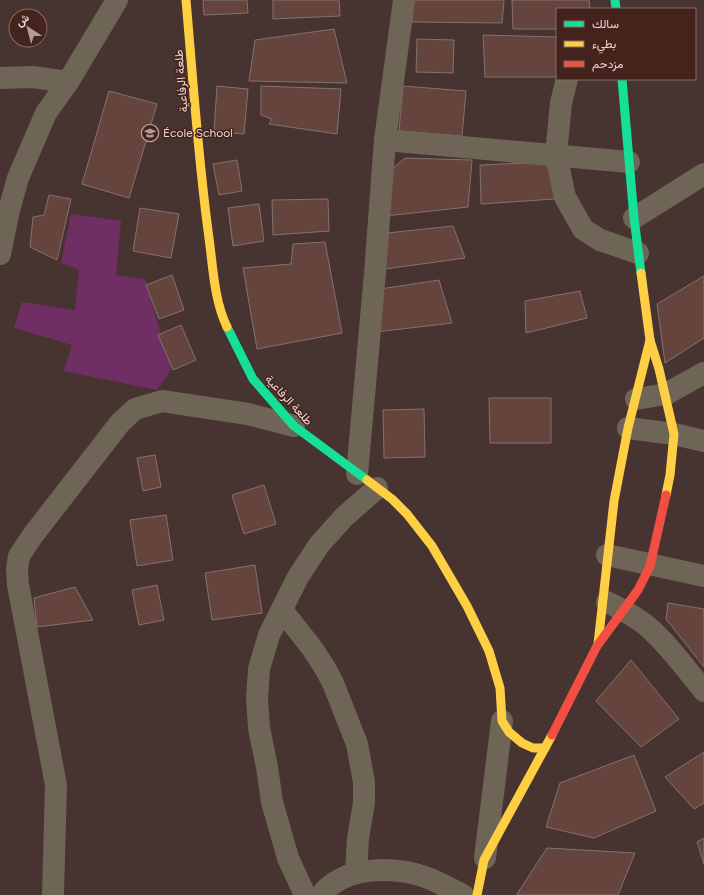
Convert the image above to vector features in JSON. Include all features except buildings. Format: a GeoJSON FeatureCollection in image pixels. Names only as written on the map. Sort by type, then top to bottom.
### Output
{"type":"FeatureCollection","features":[{"type":"Feature","properties":{"kind":"street"},"geometry":{"type":"LineString","coordinates":[[0,254],[9,210],[18,178],[46,113],[68,82],[117,0]]}},
{"type":"Feature","properties":{"kind":"street","name":"طلعة الرفاعية"},"geometry":{"type":"LineString","coordinates":[[186,0],[202,190],[215,284],[222,316],[253,379],[294,426],[392,499],[407,514],[432,546],[467,606],[489,651],[500,688],[502,720]]}},
{"type":"Feature","properties":{"kind":"street"},"geometry":{"type":"LineString","coordinates":[[357,474],[385,140],[404,0]]}},
{"type":"Feature","properties":{"kind":"street"},"geometry":{"type":"LineString","coordinates":[[0,78],[33,77],[68,82]]}},
{"type":"Feature","properties":{"kind":"street"},"geometry":{"type":"LineString","coordinates":[[567,80],[561,103],[556,155],[565,197],[583,229],[600,240],[638,253]]}},
{"type":"Feature","properties":{"kind":"street"},"geometry":{"type":"LineString","coordinates":[[484,860],[545,748],[597,646],[638,590],[650,566],[670,475],[674,434],[666,394],[650,340],[634,218],[622,80]]}},
{"type":"Feature","properties":{"kind":"street"},"geometry":{"type":"LineString","coordinates":[[385,140],[629,162]]}},
{"type":"Feature","properties":{"kind":"street"},"geometry":{"type":"LineString","coordinates":[[634,218],[704,174]]}},
{"type":"Feature","properties":{"kind":"street"},"geometry":{"type":"LineString","coordinates":[[597,646],[614,501],[628,428],[650,340]]}},
{"type":"Feature","properties":{"kind":"street"},"geometry":{"type":"LineString","coordinates":[[636,399],[666,394],[704,373]]}},
{"type":"Feature","properties":{"kind":"street"},"geometry":{"type":"LineString","coordinates":[[53,895],[56,785],[18,585],[17,569],[19,556],[33,535],[120,423],[135,409],[162,401],[248,414],[294,426]]}},
{"type":"Feature","properties":{"kind":"street"},"geometry":{"type":"LineString","coordinates":[[628,428],[674,434],[704,441]]}},
{"type":"Feature","properties":{"kind":"street"},"geometry":{"type":"LineString","coordinates":[[305,895],[288,858],[272,802],[259,728],[257,698],[259,669],[269,635],[298,577],[319,545],[344,517],[377,488]]}},
{"type":"Feature","properties":{"kind":"street"},"geometry":{"type":"LineString","coordinates":[[607,555],[650,566],[704,576]]}},
{"type":"Feature","properties":{"kind":"street"},"geometry":{"type":"LineString","coordinates":[[602,600],[624,610],[647,626],[664,643],[704,691]]}},
{"type":"Feature","properties":{"kind":"street"},"geometry":{"type":"LineString","coordinates":[[282,610],[312,648],[325,668],[333,683],[357,744],[364,782],[364,803],[358,838],[356,873]]}},
{"type":"Feature","properties":{"kind":"street"},"geometry":{"type":"LineString","coordinates":[[502,720],[509,732],[522,743],[533,748],[545,748]]}},
{"type":"Feature","properties":{"kind":"street"},"geometry":{"type":"LineString","coordinates":[[477,895],[484,860],[502,720]]}},
{"type":"Feature","properties":{"kind":"street"},"geometry":{"type":"LineString","coordinates":[[321,895],[325,890],[342,878],[370,870],[407,872],[428,878],[463,895]]}},
{"type":"Feature","properties":{"kind":"shaded area"},"geometry":{"type":"Polygon","coordinates":[[[71,214],[121,221],[116,275],[145,279],[171,370],[157,390],[64,371],[72,345],[14,328],[22,302],[75,310],[79,270],[61,263],[71,214]]]}},
{"type":"Feature","properties":{"kind":"traffic: fast"},"geometry":{"type":"LineString","coordinates":[[615,0],[616,8]]}},
{"type":"Feature","properties":{"kind":"traffic: fast"},"geometry":{"type":"LineString","coordinates":[[622,80],[634,218],[641,273]]}},
{"type":"Feature","properties":{"kind":"traffic: fast"},"geometry":{"type":"LineString","coordinates":[[227,327],[253,379],[294,426],[367,480]]}},
{"type":"Feature","properties":{"kind":"traffic: slow"},"geometry":{"type":"LineString","coordinates":[[186,0],[199,149],[213,272],[219,306],[227,327]]}},
{"type":"Feature","properties":{"kind":"traffic: slow"},"geometry":{"type":"LineString","coordinates":[[641,273],[650,340],[659,369],[674,434],[670,475],[666,495]]}},
{"type":"Feature","properties":{"kind":"traffic: slow"},"geometry":{"type":"LineString","coordinates":[[598,644],[614,501],[628,428],[650,340]]}},
{"type":"Feature","properties":{"kind":"traffic: slow"},"geometry":{"type":"LineString","coordinates":[[367,480],[392,499],[407,514],[432,546],[467,606],[489,651],[500,688],[502,721],[509,732],[522,743],[533,748],[545,748]]}},
{"type":"Feature","properties":{"kind":"traffic: slow"},"geometry":{"type":"LineString","coordinates":[[477,895],[484,860],[552,735]]}},
{"type":"Feature","properties":{"kind":"traffic: jam"},"geometry":{"type":"LineString","coordinates":[[552,735],[597,646],[638,590],[650,566],[666,495]]}},
{"type":"Feature","properties":{"kind":"place","name":"École School"},"geometry":{"type":"Point","coordinates":[150,133]}}]}
